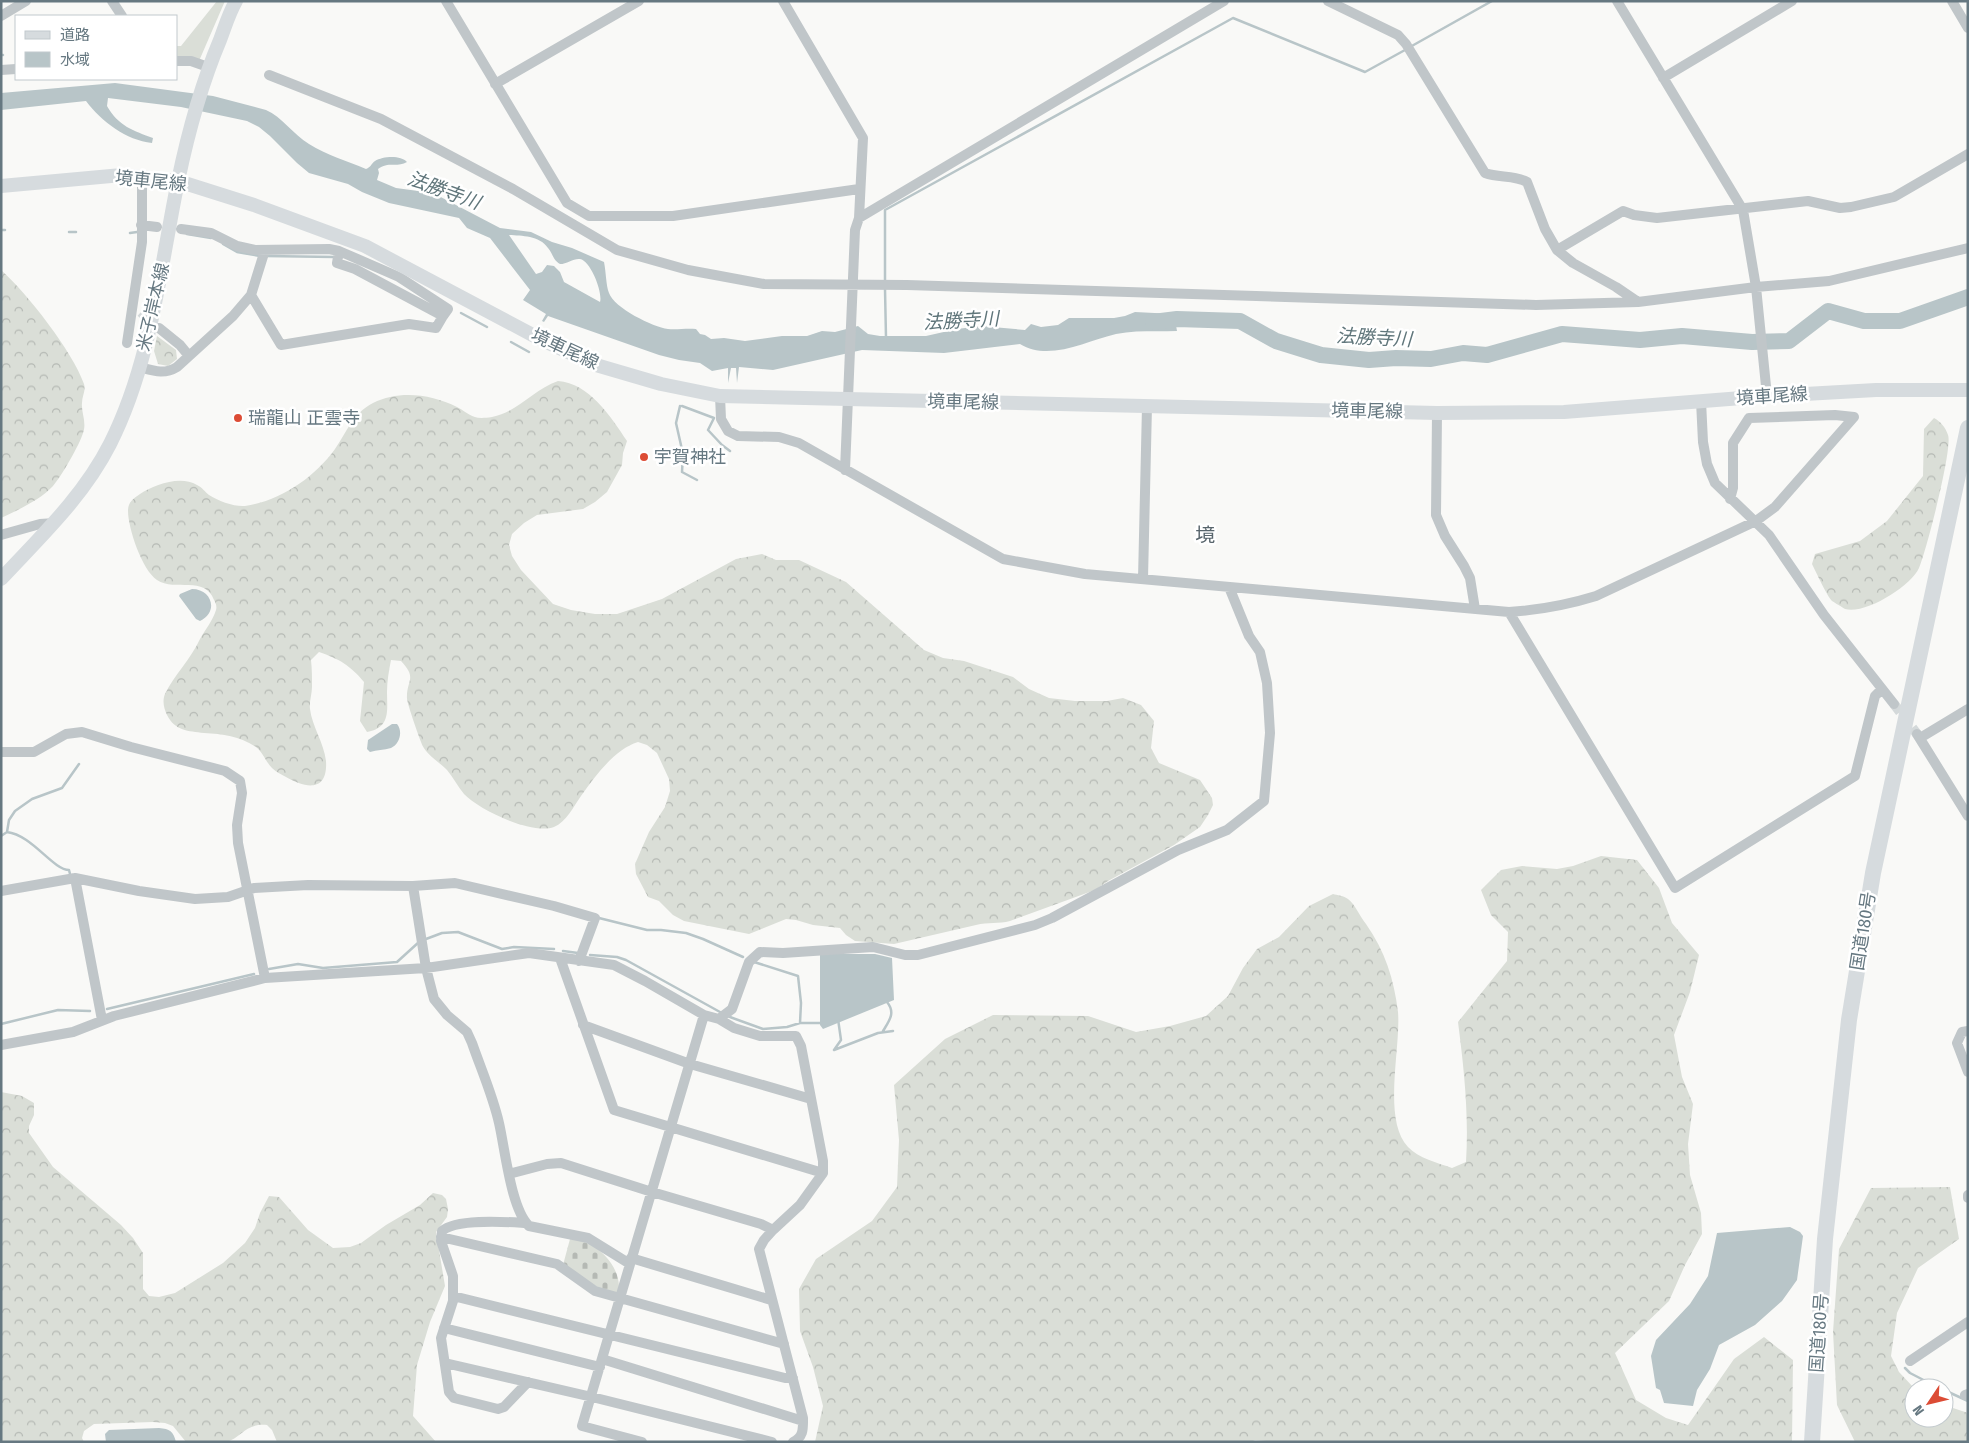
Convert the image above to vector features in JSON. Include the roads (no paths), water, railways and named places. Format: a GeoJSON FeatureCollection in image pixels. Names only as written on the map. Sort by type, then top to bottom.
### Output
{"type":"FeatureCollection","features":[{"type":"Feature","properties":{"kind":"highway","name":"国道180号"},"geometry":{"type":"LineString","coordinates":[[1812,1442],[1825,1239],[1849,1020],[1873,873],[1968,428]]}},
{"type":"Feature","properties":{"kind":"main road","name":"米子岸本線"},"geometry":{"type":"LineString","coordinates":[[1,578],[56,522],[85,486],[102,459],[122,417],[139,366],[160,282],[178,181],[206,73],[236,1]]}},
{"type":"Feature","properties":{"kind":"main road","name":"境車尾線"},"geometry":{"type":"LineString","coordinates":[[1,186],[122,175],[178,181],[254,205],[365,246],[542,340],[596,365],[661,384],[720,396],[1436,413],[1564,412],[1767,396],[1876,390],[1968,390]]}},
{"type":"Feature","properties":{"kind":"street"},"geometry":{"type":"LineString","coordinates":[[1,16],[26,1]]}},
{"type":"Feature","properties":{"kind":"street"},"geometry":{"type":"LineString","coordinates":[[112,1],[121,15]]}},
{"type":"Feature","properties":{"kind":"street"},"geometry":{"type":"LineString","coordinates":[[446,1],[567,202],[589,216],[674,216],[860,189]]}},
{"type":"Feature","properties":{"kind":"street"},"geometry":{"type":"LineString","coordinates":[[495,84],[639,1]]}},
{"type":"Feature","properties":{"kind":"street"},"geometry":{"type":"LineString","coordinates":[[783,1],[863,138],[859,218],[855,230],[845,470]]}},
{"type":"Feature","properties":{"kind":"street"},"geometry":{"type":"LineString","coordinates":[[859,218],[1224,1]]}},
{"type":"Feature","properties":{"kind":"street"},"geometry":{"type":"LineString","coordinates":[[1328,1],[1398,35],[1406,44],[1485,173],[1493,176],[1520,178],[1527,182],[1545,229],[1557,250],[1573,263],[1616,287],[1638,302]]}},
{"type":"Feature","properties":{"kind":"street"},"geometry":{"type":"LineString","coordinates":[[1617,1],[1743,210],[1756,287],[1767,396]]}},
{"type":"Feature","properties":{"kind":"street"},"geometry":{"type":"LineString","coordinates":[[1663,78],[1792,1]]}},
{"type":"Feature","properties":{"kind":"street"},"geometry":{"type":"LineString","coordinates":[[1952,1],[1968,28]]}},
{"type":"Feature","properties":{"kind":"street"},"geometry":{"type":"LineString","coordinates":[[178,61],[191,61],[206,73]]}},
{"type":"Feature","properties":{"kind":"street"},"geometry":{"type":"LineString","coordinates":[[1,70],[15,68]]}},
{"type":"Feature","properties":{"kind":"street"},"geometry":{"type":"LineString","coordinates":[[269,75],[381,119],[514,189],[617,250],[688,270],[764,284],[853,289],[1536,305],[1638,302],[1756,287],[1829,281],[1968,248]]}},
{"type":"Feature","properties":{"kind":"street"},"geometry":{"type":"LineString","coordinates":[[1557,250],[1623,211],[1634,215],[1657,218],[1716,210],[1743,210],[1808,201],[1840,208],[1880,201],[1894,197],[1968,154]]}},
{"type":"Feature","properties":{"kind":"street"},"geometry":{"type":"LineString","coordinates":[[126,343],[137,309],[142,242],[142,177]]}},
{"type":"Feature","properties":{"kind":"street"},"geometry":{"type":"LineString","coordinates":[[141,225],[157,226]]}},
{"type":"Feature","properties":{"kind":"street"},"geometry":{"type":"LineString","coordinates":[[181,229],[211,234],[237,246],[256,250],[264,254],[329,249],[338,255],[399,277],[448,309],[436,328],[409,324],[281,345],[250,295]]}},
{"type":"Feature","properties":{"kind":"street"},"geometry":{"type":"LineString","coordinates":[[139,366],[161,373],[169,372],[189,356],[233,316],[250,295],[264,254]]}},
{"type":"Feature","properties":{"kind":"street"},"geometry":{"type":"LineString","coordinates":[[159,328],[189,356]]}},
{"type":"Feature","properties":{"kind":"street"},"geometry":{"type":"LineString","coordinates":[[720,396],[721,419],[733,434],[738,436],[779,437],[799,443],[1003,559],[1085,574],[1509,612],[1569,605],[1596,596],[1756,521],[1776,506],[1854,417],[1835,415],[1749,418],[1733,443],[1733,488],[1730,499]]}},
{"type":"Feature","properties":{"kind":"street"},"geometry":{"type":"LineString","coordinates":[[1700,401],[1703,442],[1707,464],[1715,482],[1730,499],[1768,534],[1824,615],[1894,704]]}},
{"type":"Feature","properties":{"kind":"street"},"geometry":{"type":"LineString","coordinates":[[1143,579],[1146,406]]}},
{"type":"Feature","properties":{"kind":"street"},"geometry":{"type":"LineString","coordinates":[[1436,413],[1436,515],[1444,536],[1470,578],[1475,610]]}},
{"type":"Feature","properties":{"kind":"street"},"geometry":{"type":"LineString","coordinates":[[1,535],[40,524],[56,522]]}},
{"type":"Feature","properties":{"kind":"street"},"geometry":{"type":"LineString","coordinates":[[719,1019],[732,1009],[749,962],[760,952],[783,953],[873,947],[905,955],[918,955],[1035,925],[1052,918],[1178,850],[1228,830],[1264,801],[1270,732],[1267,683],[1260,652],[1249,636],[1229,587]]}},
{"type":"Feature","properties":{"kind":"street"},"geometry":{"type":"LineString","coordinates":[[1509,612],[1674,888],[1855,776],[1875,696],[1882,689]]}},
{"type":"Feature","properties":{"kind":"street"},"geometry":{"type":"LineString","coordinates":[[1968,709],[1919,736],[1968,816]]}},
{"type":"Feature","properties":{"kind":"street"},"geometry":{"type":"LineString","coordinates":[[1,752],[34,752],[66,734],[82,732],[134,748],[230,773],[240,781],[242,785],[237,825],[238,842],[265,978]]}},
{"type":"Feature","properties":{"kind":"street"},"geometry":{"type":"LineString","coordinates":[[75,878],[102,1020]]}},
{"type":"Feature","properties":{"kind":"street"},"geometry":{"type":"LineString","coordinates":[[1,891],[75,878],[139,891],[195,899],[228,897],[240,894],[248,889],[308,885],[413,886],[461,884],[554,906],[595,918],[579,961]]}},
{"type":"Feature","properties":{"kind":"street"},"geometry":{"type":"LineString","coordinates":[[413,886],[426,968],[434,999],[447,1015],[467,1032],[472,1043],[497,1115],[509,1174],[521,1219],[528,1226],[588,1238],[631,1261],[771,1300]]}},
{"type":"Feature","properties":{"kind":"street"},"geometry":{"type":"LineString","coordinates":[[1,1046],[73,1032],[102,1020],[265,978],[426,968],[529,953],[551,954],[560,958],[614,966],[625,970],[704,1015],[719,1019],[734,1028],[760,1036],[796,1036],[801,1046],[823,1161],[823,1173],[800,1205],[773,1230],[759,1249],[803,1421],[801,1436],[793,1442]]}},
{"type":"Feature","properties":{"kind":"street"},"geometry":{"type":"LineString","coordinates":[[560,958],[614,1110],[823,1173]]}},
{"type":"Feature","properties":{"kind":"street"},"geometry":{"type":"LineString","coordinates":[[642,1442],[582,1426],[704,1015]]}},
{"type":"Feature","properties":{"kind":"street"},"geometry":{"type":"LineString","coordinates":[[583,1025],[690,1064],[811,1099]]}},
{"type":"Feature","properties":{"kind":"street"},"geometry":{"type":"LineString","coordinates":[[1968,1031],[1962,1032],[1957,1043],[1968,1072]]}},
{"type":"Feature","properties":{"kind":"street"},"geometry":{"type":"LineString","coordinates":[[509,1174],[547,1164],[561,1163],[761,1224],[773,1230]]}},
{"type":"Feature","properties":{"kind":"street"},"geometry":{"type":"LineString","coordinates":[[526,1223],[462,1224],[445,1228],[442,1231],[441,1241],[453,1276],[453,1296],[441,1338],[449,1392],[452,1397],[498,1409],[504,1407],[528,1382]]}},
{"type":"Feature","properties":{"kind":"street"},"geometry":{"type":"LineString","coordinates":[[442,1236],[557,1264],[595,1291],[784,1344]]}},
{"type":"Feature","properties":{"kind":"street"},"geometry":{"type":"LineString","coordinates":[[453,1296],[785,1378],[793,1378]]}},
{"type":"Feature","properties":{"kind":"street"},"geometry":{"type":"LineString","coordinates":[[1910,1361],[1968,1322]]}},
{"type":"Feature","properties":{"kind":"street"},"geometry":{"type":"LineString","coordinates":[[444,1328],[601,1363],[803,1421]]}},
{"type":"Feature","properties":{"kind":"street"},"geometry":{"type":"LineString","coordinates":[[445,1363],[772,1442]]}},
{"type":"Feature","properties":{"kind":"water"},"geometry":{"type":"Polygon","coordinates":[[[115,83],[213,96],[266,110],[309,144],[330,155],[366,169],[378,159],[387,157],[401,158],[407,162],[378,169],[377,180],[396,188],[433,193],[500,228],[531,232],[604,262],[609,293],[618,305],[644,321],[671,329],[696,329],[700,334],[711,339],[724,338],[745,341],[782,336],[807,336],[822,331],[835,332],[858,326],[868,334],[880,336],[926,336],[981,326],[1025,330],[1031,324],[1041,327],[1058,325],[1069,318],[1114,318],[1135,312],[1174,314],[1177,331],[1116,334],[1055,351],[1031,349],[1020,344],[944,353],[862,350],[773,370],[739,367],[737,383],[736,368],[731,368],[728,383],[728,368],[712,371],[700,363],[659,355],[548,316],[544,322],[542,321],[546,314],[523,300],[530,290],[490,238],[467,228],[459,218],[389,203],[348,184],[309,173],[270,136],[259,127],[247,121],[181,107],[108,98],[107,106],[111,113],[121,123],[153,138],[152,143],[133,138],[115,129],[99,116],[86,101],[1,110],[1,93],[115,83]],[[509,235],[536,274],[542,272],[547,265],[554,266],[560,272],[564,282],[600,302],[600,292],[595,278],[584,261],[578,259],[560,264],[554,259],[548,248],[535,238],[509,235]]]}},
{"type":"Feature","properties":{"kind":"water"},"geometry":{"type":"Polygon","coordinates":[[[192,589],[204,593],[211,602],[210,612],[200,621],[196,619],[179,596],[192,589]]]}},
{"type":"Feature","properties":{"kind":"water"},"geometry":{"type":"Polygon","coordinates":[[[392,724],[397,724],[400,730],[397,744],[391,748],[370,752],[367,749],[368,740],[392,724]]]}},
{"type":"Feature","properties":{"kind":"water"},"geometry":{"type":"Polygon","coordinates":[[[820,954],[875,954],[892,958],[894,1000],[823,1029],[820,1025],[820,954]]]}},
{"type":"Feature","properties":{"kind":"water"},"geometry":{"type":"Polygon","coordinates":[[[1790,1227],[1800,1232],[1803,1236],[1797,1280],[1782,1301],[1755,1325],[1719,1345],[1710,1369],[1697,1390],[1693,1406],[1664,1403],[1660,1390],[1656,1388],[1651,1356],[1656,1340],[1690,1304],[1708,1276],[1717,1233],[1790,1227]]]}},
{"type":"Feature","properties":{"kind":"water"},"geometry":{"type":"Polygon","coordinates":[[[159,1428],[170,1431],[174,1435],[176,1442],[106,1442],[105,1434],[109,1430],[159,1428]]]}},
{"type":"Feature","properties":{"kind":"waterway"},"geometry":{"type":"LineString","coordinates":[[1410,47],[1492,1]]}},
{"type":"Feature","properties":{"kind":"waterway"},"geometry":{"type":"LineString","coordinates":[[885,283],[885,210],[1233,18],[1365,72],[1405,50]]}},
{"type":"Feature","properties":{"kind":"waterway"},"geometry":{"type":"LineString","coordinates":[[69,232],[76,232]]}},
{"type":"Feature","properties":{"kind":"waterway"},"geometry":{"type":"LineString","coordinates":[[130,233],[137,232]]}},
{"type":"Feature","properties":{"kind":"waterway"},"geometry":{"type":"LineString","coordinates":[[187,234],[211,238]]}},
{"type":"Feature","properties":{"kind":"waterway"},"geometry":{"type":"LineString","coordinates":[[223,244],[237,252],[260,256]]}},
{"type":"Feature","properties":{"kind":"waterway"},"geometry":{"type":"LineString","coordinates":[[265,256],[335,257]]}},
{"type":"Feature","properties":{"kind":"waterway"},"geometry":{"type":"LineString","coordinates":[[885,289],[886,338]]}},
{"type":"Feature","properties":{"kind":"waterway","name":"法勝寺川"},"geometry":{"type":"LineString","coordinates":[[1153,322],[1177,319],[1240,321],[1276,341],[1321,355],[1369,360],[1396,358],[1431,359],[1463,353],[1487,355],[1562,334],[1640,340],[1682,336],[1752,342],[1789,341],[1828,311],[1864,321],[1900,321],[1968,297]]}},
{"type":"Feature","properties":{"kind":"waterway"},"geometry":{"type":"LineString","coordinates":[[461,313],[487,327]]}},
{"type":"Feature","properties":{"kind":"waterway"},"geometry":{"type":"LineString","coordinates":[[511,342],[529,352]]}},
{"type":"Feature","properties":{"kind":"waterway"},"geometry":{"type":"LineString","coordinates":[[680,406],[676,423],[683,454],[682,472],[697,480]]}},
{"type":"Feature","properties":{"kind":"waterway"},"geometry":{"type":"LineString","coordinates":[[682,406],[714,418],[708,430],[730,451]]}},
{"type":"Feature","properties":{"kind":"waterway"},"geometry":{"type":"LineString","coordinates":[[7,832],[9,820],[15,811],[32,799],[62,788],[79,764]]}},
{"type":"Feature","properties":{"kind":"waterway"},"geometry":{"type":"LineString","coordinates":[[1,836],[7,832],[16,834],[56,864],[69,870],[70,874]]}},
{"type":"Feature","properties":{"kind":"waterway"},"geometry":{"type":"LineString","coordinates":[[599,918],[647,930],[686,933],[743,957]]}},
{"type":"Feature","properties":{"kind":"waterway"},"geometry":{"type":"LineString","coordinates":[[426,939],[442,933],[458,932],[502,949],[514,947],[554,949]]}},
{"type":"Feature","properties":{"kind":"waterway"},"geometry":{"type":"LineString","coordinates":[[269,969],[298,964],[323,968],[397,962],[419,942]]}},
{"type":"Feature","properties":{"kind":"waterway"},"geometry":{"type":"LineString","coordinates":[[563,951],[578,953]]}},
{"type":"Feature","properties":{"kind":"waterway"},"geometry":{"type":"LineString","coordinates":[[590,955],[617,957],[626,960],[720,1012]]}},
{"type":"Feature","properties":{"kind":"waterway"},"geometry":{"type":"LineString","coordinates":[[754,962],[798,976],[801,1003],[800,1023]]}},
{"type":"Feature","properties":{"kind":"waterway"},"geometry":{"type":"LineString","coordinates":[[107,1009],[254,974]]}},
{"type":"Feature","properties":{"kind":"waterway"},"geometry":{"type":"LineString","coordinates":[[883,1031],[891,1013],[887,1002]]}},
{"type":"Feature","properties":{"kind":"waterway"},"geometry":{"type":"LineString","coordinates":[[1,1024],[58,1010],[90,1011]]}},
{"type":"Feature","properties":{"kind":"waterway"},"geometry":{"type":"LineString","coordinates":[[730,1017],[763,1029],[787,1027],[800,1023],[822,1023]]}},
{"type":"Feature","properties":{"kind":"waterway"},"geometry":{"type":"LineString","coordinates":[[838,1019],[841,1040],[834,1050],[878,1033],[893,1031]]}},
{"type":"Feature","properties":{"kind":"waterway"},"geometry":{"type":"LineString","coordinates":[[1905,1368],[1920,1378]]}},
{"type":"Feature","properties":{"kind":"waterway"},"geometry":{"type":"LineString","coordinates":[[1954,1395],[1968,1401]]}},
{"type":"Feature","properties":{"kind":"tunnel"},"geometry":{"type":"LineString","coordinates":[[141,312],[154,324]]}},
{"type":"Feature","properties":{"kind":"tunnel"},"geometry":{"type":"LineString","coordinates":[[1894,704],[1917,734]]}},
{"type":"Feature","properties":{"kind":"place","name":"瑞龍山 正雲寺"},"geometry":{"type":"Point","coordinates":[238,418]}},
{"type":"Feature","properties":{"kind":"place","name":"宇賀神社"},"geometry":{"type":"Point","coordinates":[644,457]}},
{"type":"Feature","properties":{"kind":"district","name":"境"},"geometry":{"type":"Point","coordinates":[1205,535]}}]}
